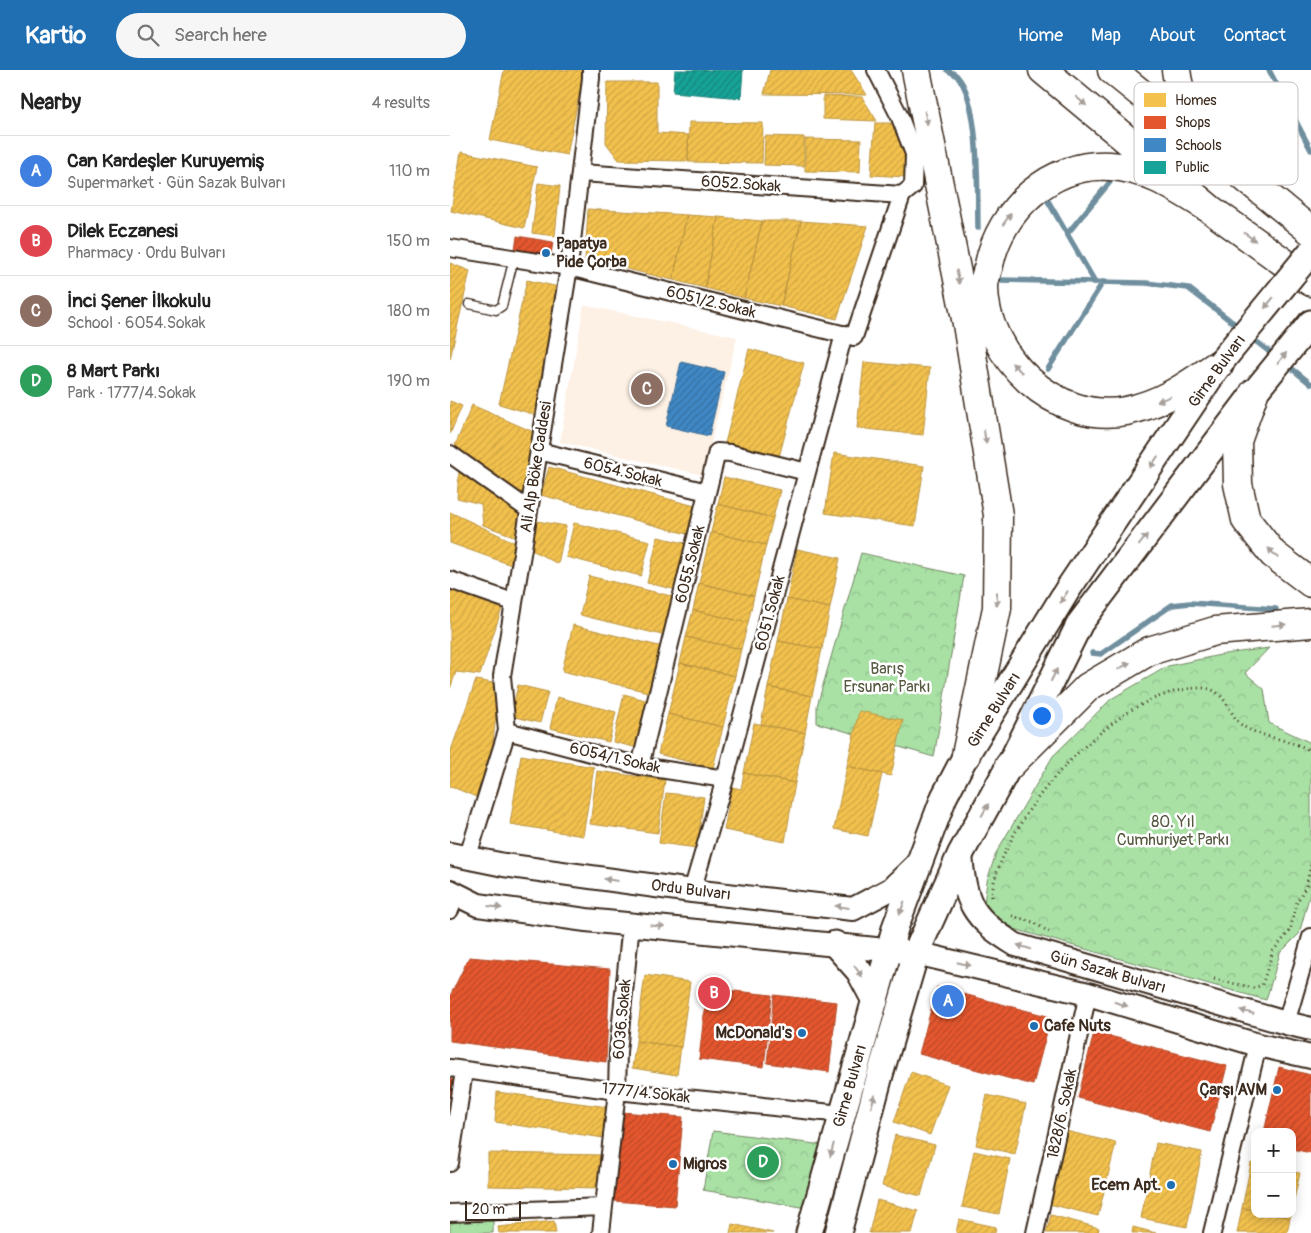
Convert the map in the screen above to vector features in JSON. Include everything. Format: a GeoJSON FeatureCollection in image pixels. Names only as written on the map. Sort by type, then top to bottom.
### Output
{"type":"FeatureCollection","features":[{"type":"Feature","properties":{"kind":"highway"},"geometry":{"type":"LineString","coordinates":[[916,70],[965,314],[998,515],[997,608],[966,755]]}},
{"type":"Feature","properties":{"kind":"highway"},"geometry":{"type":"LineString","coordinates":[[1043,70],[1134,146]]}},
{"type":"Feature","properties":{"kind":"highway"},"geometry":{"type":"LineString","coordinates":[[1112,70],[1134,88]]}},
{"type":"Feature","properties":{"kind":"highway"},"geometry":{"type":"LineString","coordinates":[[1134,170],[1110,166],[1077,169],[1040,186],[1022,201],[1004,222],[991,252],[984,286],[990,324],[1010,362],[1039,389],[1071,407],[1100,412],[1126,411],[1171,397],[1220,363]]}},
{"type":"Feature","properties":{"kind":"highway"},"geometry":{"type":"LineString","coordinates":[[1171,185],[1210,209]]}},
{"type":"Feature","properties":{"kind":"highway"},"geometry":{"type":"LineString","coordinates":[[1181,185],[1210,209],[1311,282]]}},
{"type":"Feature","properties":{"kind":"highway"},"geometry":{"type":"LineString","coordinates":[[1255,185],[1311,231]]}},
{"type":"Feature","properties":{"kind":"highway"},"geometry":{"type":"LineString","coordinates":[[1254,393],[1237,441],[1238,484],[1246,520],[1273,554],[1311,583]]}},
{"type":"Feature","properties":{"kind":"highway"},"geometry":{"type":"LineString","coordinates":[[1009,766],[1088,687],[1149,651],[1216,630],[1311,623]]}},
{"type":"Feature","properties":{"kind":"main road","name":"Girne Bulvarı"},"geometry":{"type":"LineString","coordinates":[[809,1233],[889,951],[918,863],[944,797],[966,755],[1068,589],[1220,363],[1311,252]]}},
{"type":"Feature","properties":{"kind":"main road","name":"Girne Bulvarı"},"geometry":{"type":"LineString","coordinates":[[838,1233],[880,1074],[916,953],[961,852],[1009,766],[1080,623],[1254,393],[1311,323]]}},
{"type":"Feature","properties":{"kind":"main road","name":"Gün Sazak Bulvarı"},"geometry":{"type":"LineString","coordinates":[[961,852],[963,878],[969,902],[981,921],[1016,945],[1286,1024],[1311,1029]]}},
{"type":"Feature","properties":{"kind":"main road","name":"Ordu Bulvarı"},"geometry":{"type":"LineString","coordinates":[[458,856],[692,891],[852,909],[892,889],[918,863]]}},
{"type":"Feature","properties":{"kind":"main road"},"geometry":{"type":"LineString","coordinates":[[452,898],[478,905],[586,920],[916,953]]}},
{"type":"Feature","properties":{"kind":"main road"},"geometry":{"type":"LineString","coordinates":[[835,944],[860,971],[875,1001]]}},
{"type":"Feature","properties":{"kind":"main road","name":"Gün Sazak Bulvarı"},"geometry":{"type":"LineString","coordinates":[[916,953],[1088,994],[1258,1045],[1311,1057]]}},
{"type":"Feature","properties":{"kind":"street","name":"Ali Alp Böke Caddesi"},"geometry":{"type":"LineString","coordinates":[[458,856],[507,731],[502,676],[569,267],[591,70]]}},
{"type":"Feature","properties":{"kind":"street","name":"6051.Sokak"},"geometry":{"type":"LineString","coordinates":[[692,891],[725,779],[807,472],[849,335],[902,195],[913,186],[914,154],[899,115],[876,70]]}},
{"type":"Feature","properties":{"kind":"street","name":"6052.Sokak"},"geometry":{"type":"LineString","coordinates":[[581,173],[902,195]]}},
{"type":"Feature","properties":{"kind":"street","name":"6051/2.Sokak"},"geometry":{"type":"LineString","coordinates":[[450,248],[569,267],[849,335]]}},
{"type":"Feature","properties":{"kind":"street","name":"6054.Sokak"},"geometry":{"type":"LineString","coordinates":[[539,451],[707,492]]}},
{"type":"Feature","properties":{"kind":"street","name":"6055.Sokak"},"geometry":{"type":"LineString","coordinates":[[640,766],[717,452],[730,453],[807,472]]}},
{"type":"Feature","properties":{"kind":"street"},"geometry":{"type":"LineString","coordinates":[[450,454],[530,510]]}},
{"type":"Feature","properties":{"kind":"street"},"geometry":{"type":"LineString","coordinates":[[450,580],[513,602]]}},
{"type":"Feature","properties":{"kind":"street","name":"6054/1.Sokak"},"geometry":{"type":"LineString","coordinates":[[507,731],[640,766],[725,779]]}},
{"type":"Feature","properties":{"kind":"street","name":"6036.Sokak"},"geometry":{"type":"LineString","coordinates":[[601,1233],[617,1091],[618,1052],[631,924]]}},
{"type":"Feature","properties":{"kind":"street"},"geometry":{"type":"LineString","coordinates":[[1286,1024],[1311,937]]}},
{"type":"Feature","properties":{"kind":"street","name":"1828/6. Sokak"},"geometry":{"type":"LineString","coordinates":[[1036,1233],[1088,994]]}},
{"type":"Feature","properties":{"kind":"street"},"geometry":{"type":"LineString","coordinates":[[1212,1233],[1258,1045]]}},
{"type":"Feature","properties":{"kind":"street"},"geometry":{"type":"LineString","coordinates":[[450,1163],[457,1070]]}},
{"type":"Feature","properties":{"kind":"street","name":"1777/4.Sokak"},"geometry":{"type":"LineString","coordinates":[[457,1070],[617,1091],[842,1114]]}},
{"type":"Feature","properties":{"kind":"street"},"geometry":{"type":"LineString","coordinates":[[450,1213],[603,1207]]}},
{"type":"Feature","properties":{"kind":"lane"},"geometry":{"type":"LineString","coordinates":[[469,304],[496,310],[502,306],[514,258]]}},
{"type":"Feature","properties":{"kind":"path"},"geometry":{"type":"LineString","coordinates":[[992,903],[992,892],[997,871],[1008,845],[1022,819],[1038,796],[1093,741],[1126,714],[1150,701],[1183,690],[1206,688],[1222,697],[1242,726],[1311,751]]}},
{"type":"Feature","properties":{"kind":"path"},"geometry":{"type":"LineString","coordinates":[[1210,978],[1254,988],[1262,985],[1273,951],[1290,931],[1296,904],[1306,886],[1311,865]]}},
{"type":"Feature","properties":{"kind":"path"},"geometry":{"type":"LineString","coordinates":[[1005,914],[1033,922],[1058,936]]}},
{"type":"Feature","properties":{"kind":"shaded area"},"geometry":{"type":"Polygon","coordinates":[[[584,305],[737,337],[703,475],[560,442],[584,305]]]}},
{"type":"Feature","properties":{"kind":"green space","name":"Barış Ersunar Parkı"},"geometry":{"type":"Polygon","coordinates":[[[861,553],[964,576],[934,757],[817,723],[817,706],[861,553]]]}},
{"type":"Feature","properties":{"kind":"green space","name":"80. Yıl Cumhuriyet Parkı"},"geometry":{"type":"Polygon","coordinates":[[[1269,648],[1245,673],[1264,689],[1269,723],[1311,743],[1311,890],[1299,934],[1280,953],[1266,1000],[1000,925],[984,904],[987,881],[996,853],[1053,756],[1111,699],[1168,666],[1225,654],[1269,648]]]}},
{"type":"Feature","properties":{"kind":"green space"},"geometry":{"type":"Polygon","coordinates":[[[713,1131],[823,1145],[807,1208],[703,1190],[713,1131]]]}},
{"type":"Feature","properties":{"kind":"green space"},"geometry":{"type":"Polygon","coordinates":[[[450,1218],[493,1221],[493,1233],[450,1233],[450,1218]]]}},
{"type":"Feature","properties":{"kind":"building: Homes"},"geometry":{"type":"Polygon","coordinates":[[[504,70],[584,70],[567,155],[490,140],[504,70]]]}},
{"type":"Feature","properties":{"kind":"building: Homes"},"geometry":{"type":"Polygon","coordinates":[[[770,70],[851,70],[867,95],[764,94],[770,70]]]}},
{"type":"Feature","properties":{"kind":"building: Homes"},"geometry":{"type":"Polygon","coordinates":[[[607,82],[657,82],[657,133],[688,135],[688,161],[619,160],[606,143],[607,82]]]}},
{"type":"Feature","properties":{"kind":"building: Homes"},"geometry":{"type":"Polygon","coordinates":[[[823,96],[862,97],[877,121],[823,119],[823,96]]]}},
{"type":"Feature","properties":{"kind":"building: Homes"},"geometry":{"type":"Polygon","coordinates":[[[689,122],[763,123],[762,163],[688,162],[689,122]]]}},
{"type":"Feature","properties":{"kind":"building: Homes"},"geometry":{"type":"Polygon","coordinates":[[[875,123],[895,123],[908,156],[907,177],[871,175],[875,123]]]}},
{"type":"Feature","properties":{"kind":"building: Homes"},"geometry":{"type":"Polygon","coordinates":[[[765,136],[804,137],[804,166],[764,165],[765,136]]]}},
{"type":"Feature","properties":{"kind":"building: Homes"},"geometry":{"type":"Polygon","coordinates":[[[805,139],[861,140],[860,172],[805,171],[805,139]]]}},
{"type":"Feature","properties":{"kind":"building: Homes"},"geometry":{"type":"Polygon","coordinates":[[[461,152],[537,167],[524,228],[451,211],[461,152]]]}},
{"type":"Feature","properties":{"kind":"building: Homes"},"geometry":{"type":"Polygon","coordinates":[[[538,183],[560,186],[555,236],[532,233],[538,183]]]}},
{"type":"Feature","properties":{"kind":"building: Homes"},"geometry":{"type":"Polygon","coordinates":[[[588,209],[687,215],[673,280],[585,259],[588,209]]]}},
{"type":"Feature","properties":{"kind":"building: Homes"},"geometry":{"type":"Polygon","coordinates":[[[687,215],[718,217],[705,288],[673,280],[687,215]]]}},
{"type":"Feature","properties":{"kind":"building: Homes"},"geometry":{"type":"Polygon","coordinates":[[[718,217],[762,221],[744,298],[705,288],[718,217]]]}},
{"type":"Feature","properties":{"kind":"building: Homes"},"geometry":{"type":"Polygon","coordinates":[[[762,221],[801,221],[781,306],[744,298],[762,221]]]}},
{"type":"Feature","properties":{"kind":"building: Homes"},"geometry":{"type":"Polygon","coordinates":[[[801,221],[868,226],[837,319],[781,306],[801,221]]]}},
{"type":"Feature","properties":{"kind":"building: Homes"},"geometry":{"type":"Polygon","coordinates":[[[450,263],[470,271],[450,359],[450,263]]]}},
{"type":"Feature","properties":{"kind":"building: Homes"},"geometry":{"type":"Polygon","coordinates":[[[527,280],[559,287],[536,415],[499,404],[527,280]]]}},
{"type":"Feature","properties":{"kind":"building: Homes"},"geometry":{"type":"Polygon","coordinates":[[[749,349],[804,363],[779,457],[725,443],[749,349]]]}},
{"type":"Feature","properties":{"kind":"building: Homes"},"geometry":{"type":"Polygon","coordinates":[[[864,362],[930,368],[923,435],[857,428],[864,362]]]}},
{"type":"Feature","properties":{"kind":"building: Homes"},"geometry":{"type":"Polygon","coordinates":[[[450,401],[462,406],[450,434],[450,401]]]}},
{"type":"Feature","properties":{"kind":"building: Homes"},"geometry":{"type":"Polygon","coordinates":[[[472,405],[538,434],[527,497],[454,448],[472,405]]]}},
{"type":"Feature","properties":{"kind":"building: Homes"},"geometry":{"type":"Polygon","coordinates":[[[834,453],[924,466],[915,526],[825,513],[834,453]]]}},
{"type":"Feature","properties":{"kind":"building: Homes"},"geometry":{"type":"Polygon","coordinates":[[[549,467],[695,506],[687,534],[541,495],[549,467]]]}},
{"type":"Feature","properties":{"kind":"building: Homes"},"geometry":{"type":"Polygon","coordinates":[[[459,471],[525,512],[522,539],[483,525],[481,504],[457,498],[459,471]]]}},
{"type":"Feature","properties":{"kind":"building: Homes"},"geometry":{"type":"Polygon","coordinates":[[[724,477],[780,490],[773,518],[718,504],[724,477]]]}},
{"type":"Feature","properties":{"kind":"building: Homes"},"geometry":{"type":"Polygon","coordinates":[[[718,504],[773,518],[766,545],[711,532],[718,504]]]}},
{"type":"Feature","properties":{"kind":"building: Homes"},"geometry":{"type":"Polygon","coordinates":[[[450,512],[516,543],[517,567],[450,543],[450,512]]]}},
{"type":"Feature","properties":{"kind":"building: Homes"},"geometry":{"type":"Polygon","coordinates":[[[537,521],[566,526],[558,564],[530,549],[537,521]]]}},
{"type":"Feature","properties":{"kind":"building: Homes"},"geometry":{"type":"Polygon","coordinates":[[[574,523],[650,541],[641,576],[566,557],[574,523]]]}},
{"type":"Feature","properties":{"kind":"building: Homes"},"geometry":{"type":"Polygon","coordinates":[[[711,532],[766,545],[754,596],[699,583],[711,532]]]}},
{"type":"Feature","properties":{"kind":"building: Homes"},"geometry":{"type":"Polygon","coordinates":[[[658,537],[689,544],[677,590],[647,583],[658,537]]]}},
{"type":"Feature","properties":{"kind":"building: Homes"},"geometry":{"type":"Polygon","coordinates":[[[797,549],[840,558],[830,608],[787,599],[797,549]]]}},
{"type":"Feature","properties":{"kind":"building: Homes"},"geometry":{"type":"Polygon","coordinates":[[[589,576],[675,597],[666,636],[580,615],[589,576]]]}},
{"type":"Feature","properties":{"kind":"building: Homes"},"geometry":{"type":"Polygon","coordinates":[[[699,583],[754,596],[748,623],[693,610],[699,583]]]}},
{"type":"Feature","properties":{"kind":"building: Homes"},"geometry":{"type":"Polygon","coordinates":[[[450,586],[503,605],[480,675],[456,672],[450,689],[450,586]]]}},
{"type":"Feature","properties":{"kind":"building: Homes"},"geometry":{"type":"Polygon","coordinates":[[[787,599],[830,608],[822,649],[778,641],[787,599]]]}},
{"type":"Feature","properties":{"kind":"building: Homes"},"geometry":{"type":"Polygon","coordinates":[[[693,610],[748,623],[741,649],[686,637],[693,610]]]}},
{"type":"Feature","properties":{"kind":"building: Homes"},"geometry":{"type":"Polygon","coordinates":[[[573,625],[663,647],[652,693],[562,671],[573,625]]]}},
{"type":"Feature","properties":{"kind":"building: Homes"},"geometry":{"type":"Polygon","coordinates":[[[686,637],[741,649],[735,676],[680,663],[686,637]]]}},
{"type":"Feature","properties":{"kind":"building: Homes"},"geometry":{"type":"Polygon","coordinates":[[[778,641],[822,649],[812,696],[768,687],[778,641]]]}},
{"type":"Feature","properties":{"kind":"building: Homes"},"geometry":{"type":"Polygon","coordinates":[[[680,663],[735,676],[723,727],[668,714],[680,663]]]}},
{"type":"Feature","properties":{"kind":"building: Homes"},"geometry":{"type":"Polygon","coordinates":[[[476,680],[499,684],[493,742],[481,799],[450,786],[450,753],[476,680]]]}},
{"type":"Feature","properties":{"kind":"building: Homes"},"geometry":{"type":"Polygon","coordinates":[[[518,685],[548,692],[540,723],[511,716],[518,685]]]}},
{"type":"Feature","properties":{"kind":"building: Homes"},"geometry":{"type":"Polygon","coordinates":[[[768,687],[812,696],[805,733],[761,724],[768,687]]]}},
{"type":"Feature","properties":{"kind":"building: Homes"},"geometry":{"type":"Polygon","coordinates":[[[624,694],[649,701],[638,748],[613,742],[624,694]]]}},
{"type":"Feature","properties":{"kind":"building: Homes"},"geometry":{"type":"Polygon","coordinates":[[[557,697],[616,712],[609,742],[550,728],[557,697]]]}},
{"type":"Feature","properties":{"kind":"building: Homes"},"geometry":{"type":"Polygon","coordinates":[[[859,711],[903,720],[891,776],[847,766],[859,711]]]}},
{"type":"Feature","properties":{"kind":"building: Homes"},"geometry":{"type":"Polygon","coordinates":[[[668,714],[723,727],[713,768],[658,754],[668,714]]]}},
{"type":"Feature","properties":{"kind":"building: Homes"},"geometry":{"type":"Polygon","coordinates":[[[754,723],[805,733],[795,783],[744,773],[754,723]]]}},
{"type":"Feature","properties":{"kind":"building: Homes"},"geometry":{"type":"Polygon","coordinates":[[[521,755],[594,767],[583,836],[510,824],[521,755]]]}},
{"type":"Feature","properties":{"kind":"building: Homes"},"geometry":{"type":"Polygon","coordinates":[[[847,766],[882,774],[868,836],[834,829],[847,766]]]}},
{"type":"Feature","properties":{"kind":"building: Homes"},"geometry":{"type":"Polygon","coordinates":[[[597,771],[665,780],[658,833],[590,824],[597,771]]]}},
{"type":"Feature","properties":{"kind":"building: Homes"},"geometry":{"type":"Polygon","coordinates":[[[744,773],[795,783],[785,842],[724,830],[732,787],[741,789],[744,773]]]}},
{"type":"Feature","properties":{"kind":"building: Homes"},"geometry":{"type":"Polygon","coordinates":[[[666,793],[704,797],[697,848],[659,843],[666,793]]]}},
{"type":"Feature","properties":{"kind":"building: Homes"},"geometry":{"type":"Polygon","coordinates":[[[645,975],[690,982],[681,1047],[636,1041],[645,975]]]}},
{"type":"Feature","properties":{"kind":"building: Homes"},"geometry":{"type":"Polygon","coordinates":[[[636,1041],[681,1047],[677,1075],[632,1068],[636,1041]]]}},
{"type":"Feature","properties":{"kind":"building: Homes"},"geometry":{"type":"Polygon","coordinates":[[[911,1072],[948,1085],[930,1135],[894,1122],[911,1072]]]}},
{"type":"Feature","properties":{"kind":"building: Homes"},"geometry":{"type":"Polygon","coordinates":[[[497,1092],[608,1107],[604,1138],[495,1122],[497,1092]]]}},
{"type":"Feature","properties":{"kind":"building: Homes"},"geometry":{"type":"Polygon","coordinates":[[[987,1095],[1026,1104],[1015,1154],[976,1145],[987,1095]]]}},
{"type":"Feature","properties":{"kind":"building: Homes"},"geometry":{"type":"Polygon","coordinates":[[[1066,1131],[1116,1143],[1098,1216],[1049,1204],[1066,1131]]]}},
{"type":"Feature","properties":{"kind":"building: Homes"},"geometry":{"type":"Polygon","coordinates":[[[895,1135],[935,1145],[921,1196],[882,1186],[895,1135]]]}},
{"type":"Feature","properties":{"kind":"building: Homes","name":"Ecem Apt."},"geometry":{"type":"Polygon","coordinates":[[[1156,1143],[1202,1152],[1187,1227],[1141,1218],[1156,1143]]]}},
{"type":"Feature","properties":{"kind":"building: Homes"},"geometry":{"type":"Polygon","coordinates":[[[974,1151],[1010,1159],[999,1214],[962,1207],[974,1151]]]}},
{"type":"Feature","properties":{"kind":"building: Homes"},"geometry":{"type":"Polygon","coordinates":[[[488,1153],[602,1155],[602,1188],[488,1186],[488,1153]]]}},
{"type":"Feature","properties":{"kind":"building: Homes"},"geometry":{"type":"Polygon","coordinates":[[[1251,1163],[1251,1209],[1242,1208],[1251,1163]]]}},
{"type":"Feature","properties":{"kind":"building: Homes"},"geometry":{"type":"Polygon","coordinates":[[[1296,1172],[1300,1173],[1296,1190],[1296,1172]]]}},
{"type":"Feature","properties":{"kind":"building: Homes"},"geometry":{"type":"Polygon","coordinates":[[[877,1200],[918,1211],[912,1233],[869,1233],[877,1200]]]}},
{"type":"Feature","properties":{"kind":"building: Homes"},"geometry":{"type":"Polygon","coordinates":[[[1242,1208],[1251,1209],[1251,1218],[1290,1218],[1287,1233],[1237,1233],[1242,1208]]]}},
{"type":"Feature","properties":{"kind":"building: Homes"},"geometry":{"type":"Polygon","coordinates":[[[1051,1215],[1099,1228],[1098,1233],[1046,1233],[1051,1215]]]}},
{"type":"Feature","properties":{"kind":"building: Homes"},"geometry":{"type":"Polygon","coordinates":[[[959,1219],[996,1227],[995,1233],[956,1233],[959,1219]]]}},
{"type":"Feature","properties":{"kind":"building: Homes"},"geometry":{"type":"Polygon","coordinates":[[[554,1221],[556,1233],[499,1233],[498,1227],[554,1221]]]}},
{"type":"Feature","properties":{"kind":"building: Homes"},"geometry":{"type":"Polygon","coordinates":[[[732,1224],[773,1233],[730,1233],[732,1224]]]}},
{"type":"Feature","properties":{"kind":"building: Homes"},"geometry":{"type":"Polygon","coordinates":[[[1133,1227],[1156,1233],[1132,1233],[1133,1227]]]}},
{"type":"Feature","properties":{"kind":"building: Shops"},"geometry":{"type":"Polygon","coordinates":[[[517,236],[553,242],[551,255],[515,249],[517,236]]]}},
{"type":"Feature","properties":{"kind":"building: Shops"},"geometry":{"type":"Polygon","coordinates":[[[469,957],[610,969],[606,1062],[450,1041],[450,996],[469,957]]]}},
{"type":"Feature","properties":{"kind":"building: Shops"},"geometry":{"type":"Polygon","coordinates":[[[937,987],[1051,1017],[1033,1085],[919,1054],[937,987]]]}},
{"type":"Feature","properties":{"kind":"building: Shops"},"geometry":{"type":"Polygon","coordinates":[[[707,988],[772,995],[764,1067],[699,1059],[707,988]]]}},
{"type":"Feature","properties":{"kind":"building: Shops","name":"McDonald's"},"geometry":{"type":"Polygon","coordinates":[[[774,995],[837,1002],[829,1072],[767,1063],[774,995]]]}},
{"type":"Feature","properties":{"kind":"building: Shops"},"geometry":{"type":"Polygon","coordinates":[[[1094,1032],[1227,1066],[1210,1132],[1078,1098],[1094,1032]]]}},
{"type":"Feature","properties":{"kind":"building: Shops"},"geometry":{"type":"Polygon","coordinates":[[[1279,1067],[1311,1075],[1311,1153],[1296,1150],[1296,1128],[1265,1128],[1279,1067]]]}},
{"type":"Feature","properties":{"kind":"building: Shops"},"geometry":{"type":"Polygon","coordinates":[[[450,1079],[458,1080],[450,1120],[450,1079]]]}},
{"type":"Feature","properties":{"kind":"building: Shops"},"geometry":{"type":"Polygon","coordinates":[[[622,1112],[683,1117],[675,1206],[614,1201],[622,1112]]]}},
{"type":"Feature","properties":{"kind":"building: Schools"},"geometry":{"type":"Polygon","coordinates":[[[681,362],[724,372],[709,436],[666,426],[681,362]]]}},
{"type":"Feature","properties":{"kind":"building: Public"},"geometry":{"type":"Polygon","coordinates":[[[675,70],[743,70],[741,98],[673,92],[675,70]]]}},
{"type":"Feature","properties":{"kind":"waterway"},"geometry":{"type":"LineString","coordinates":[[947,70],[955,74],[965,88],[974,126],[978,228]]}},
{"type":"Feature","properties":{"kind":"waterway"},"geometry":{"type":"LineString","coordinates":[[1269,70],[1275,82]]}},
{"type":"Feature","properties":{"kind":"waterway"},"geometry":{"type":"LineString","coordinates":[[1298,125],[1311,150]]}},
{"type":"Feature","properties":{"kind":"waterway"},"geometry":{"type":"LineString","coordinates":[[1067,234],[1110,182]]}},
{"type":"Feature","properties":{"kind":"waterway"},"geometry":{"type":"LineString","coordinates":[[1048,201],[1095,282]]}},
{"type":"Feature","properties":{"kind":"waterway"},"geometry":{"type":"LineString","coordinates":[[999,280],[1146,283],[1188,288],[1240,328]]}},
{"type":"Feature","properties":{"kind":"waterway"},"geometry":{"type":"LineString","coordinates":[[1048,369],[1103,282]]}},
{"type":"Feature","properties":{"kind":"waterway"},"geometry":{"type":"LineString","coordinates":[[1249,336],[1275,356]]}},
{"type":"Feature","properties":{"kind":"waterway"},"geometry":{"type":"LineString","coordinates":[[1285,363],[1311,384]]}},
{"type":"Feature","properties":{"kind":"waterway"},"geometry":{"type":"LineString","coordinates":[[1092,653],[1101,654],[1172,605],[1190,603],[1276,609]]}},
{"type":"Feature","properties":{"kind":"place","name":"Papatya Pide Çorba"},"geometry":{"type":"Point","coordinates":[546,253]}},
{"type":"Feature","properties":{"kind":"place","name":"İnci Şener İlkokulu"},"geometry":{"type":"Point","coordinates":[647,389]}},
{"type":"Feature","properties":{"kind":"place","name":"Dilek Eczanesi"},"geometry":{"type":"Point","coordinates":[714,993]}},
{"type":"Feature","properties":{"kind":"place","name":"Can Kardeşler Kuruyemiş"},"geometry":{"type":"Point","coordinates":[948,1001]}},
{"type":"Feature","properties":{"kind":"place","name":"Cafe Nuts"},"geometry":{"type":"Point","coordinates":[1034,1026]}},
{"type":"Feature","properties":{"kind":"place","name":"McDonald's"},"geometry":{"type":"Point","coordinates":[802,1033]}},
{"type":"Feature","properties":{"kind":"place","name":"Çarşı AVM"},"geometry":{"type":"Point","coordinates":[1277,1090]}},
{"type":"Feature","properties":{"kind":"place","name":"8 Mart Parkı"},"geometry":{"type":"Point","coordinates":[763,1162]}},
{"type":"Feature","properties":{"kind":"place","name":"Migros"},"geometry":{"type":"Point","coordinates":[673,1164]}},
{"type":"Feature","properties":{"kind":"place","name":"Ecem Apt."},"geometry":{"type":"Point","coordinates":[1171,1185]}}]}
